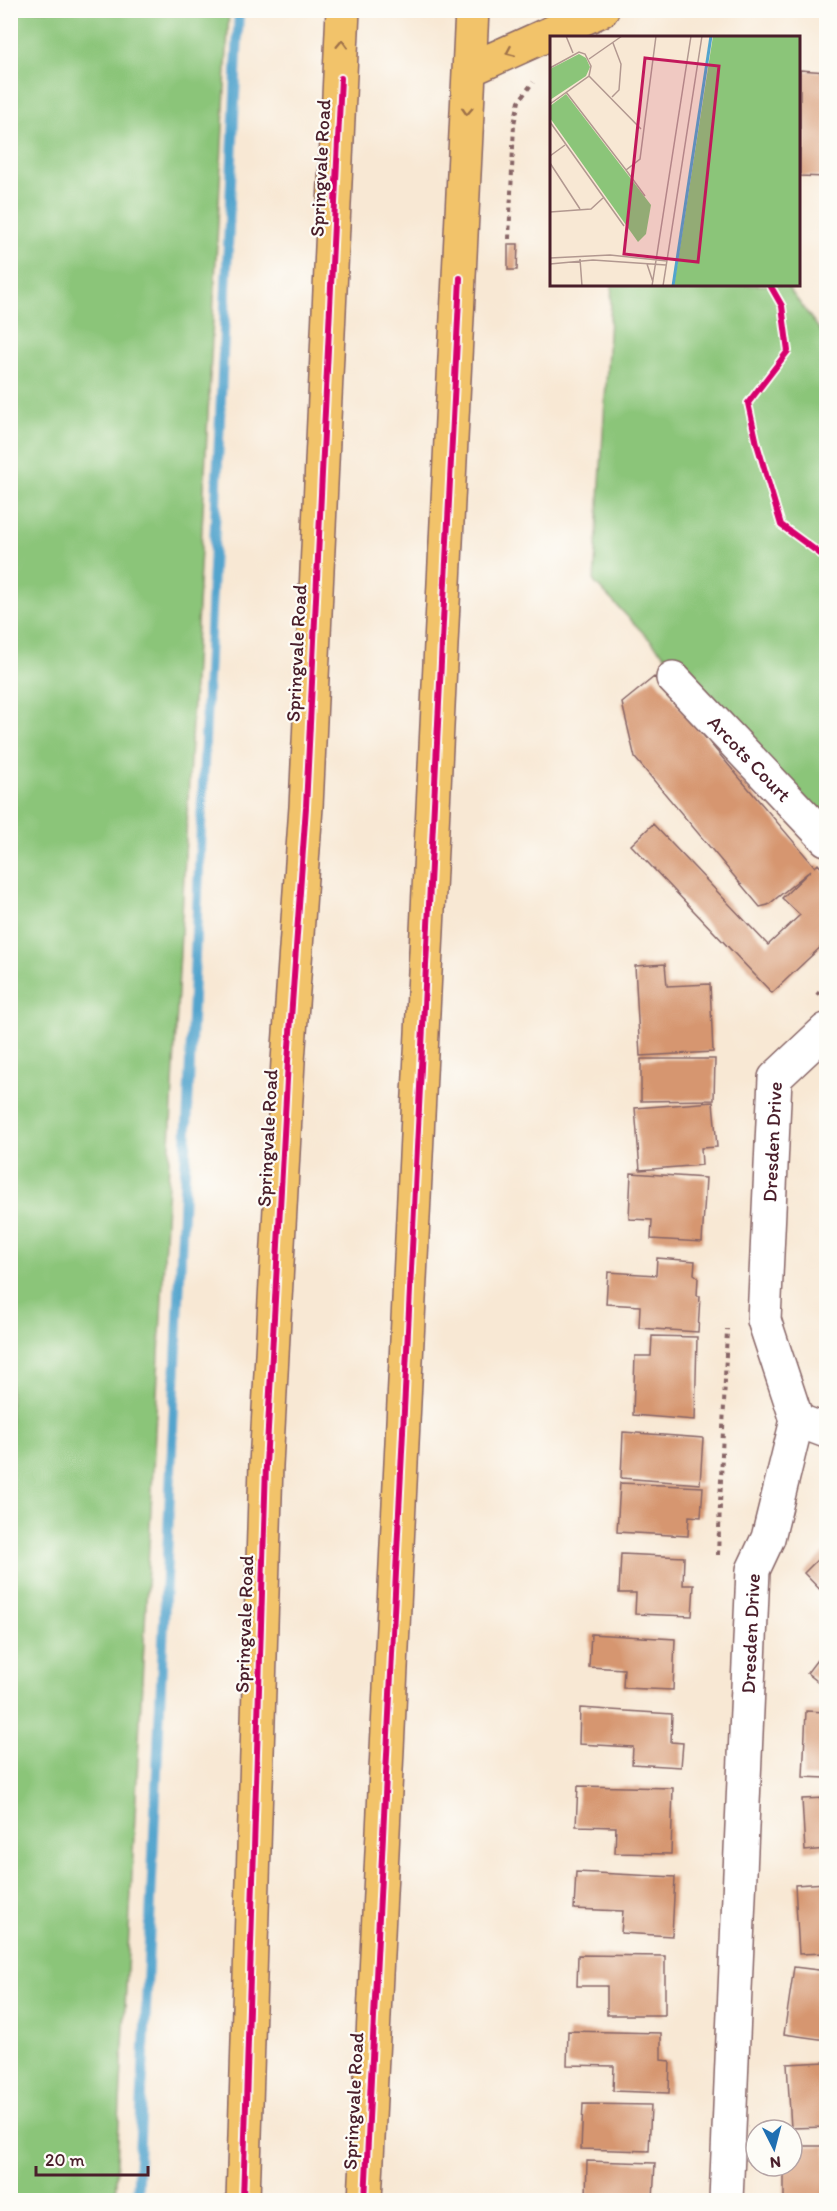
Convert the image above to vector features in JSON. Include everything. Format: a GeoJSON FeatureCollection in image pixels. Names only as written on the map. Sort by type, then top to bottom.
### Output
{"type":"FeatureCollection","features":[{"type":"Feature","properties":{"kind":"highway","name":"Springvale Road"},"geometry":{"type":"LineString","coordinates":[[243,2200],[266,1465],[288,1061],[306,807],[344,10]]}},
{"type":"Feature","properties":{"kind":"highway","name":"Springvale Road"},"geometry":{"type":"LineString","coordinates":[[365,2200],[472,10]]}},
{"type":"Feature","properties":{"kind":"highway"},"geometry":{"type":"LineString","coordinates":[[565,36],[602,10]]}},
{"type":"Feature","properties":{"kind":"highway"},"geometry":{"type":"LineString","coordinates":[[469,70],[540,53],[550,46]]}},
{"type":"Feature","properties":{"kind":"street","name":"Arcots Court"},"geometry":{"type":"LineString","coordinates":[[673,678],[826,839]]}},
{"type":"Feature","properties":{"kind":"street","name":"Dresden Drive"},"geometry":{"type":"LineString","coordinates":[[726,2200],[753,1570],[768,1538],[812,1425],[764,1320],[775,1078],[826,1030]]}},
{"type":"Feature","properties":{"kind":"path"},"geometry":{"type":"LineString","coordinates":[[509,238],[514,124],[519,101],[540,53]]}},
{"type":"Feature","properties":{"kind":"green space"},"geometry":{"type":"Polygon","coordinates":[[[11,10],[229,11],[115,2200],[10,2200],[11,10]]]}},
{"type":"Feature","properties":{"kind":"green space"},"geometry":{"type":"Polygon","coordinates":[[[612,286],[787,286],[826,338],[826,822],[594,582],[612,286]]]}},
{"type":"Feature","properties":{"kind":"building"},"geometry":{"type":"Polygon","coordinates":[[[801,70],[826,72],[826,177],[801,176],[801,70]]]}},
{"type":"Feature","properties":{"kind":"building"},"geometry":{"type":"Polygon","coordinates":[[[508,244],[518,244],[517,270],[508,270],[508,244]]]}},
{"type":"Feature","properties":{"kind":"building"},"geometry":{"type":"Polygon","coordinates":[[[654,677],[815,867],[818,864],[826,873],[826,942],[772,993],[631,845],[653,824],[768,945],[800,915],[782,898],[811,870],[768,905],[760,907],[635,758],[622,703],[654,677]]]}},
{"type":"Feature","properties":{"kind":"building"},"geometry":{"type":"Polygon","coordinates":[[[665,964],[667,986],[710,984],[713,1052],[640,1056],[635,966],[665,964]]]}},
{"type":"Feature","properties":{"kind":"building"},"geometry":{"type":"Polygon","coordinates":[[[641,1059],[715,1059],[714,1100],[641,1101],[641,1059]]]}},
{"type":"Feature","properties":{"kind":"building"},"geometry":{"type":"Polygon","coordinates":[[[713,1102],[717,1147],[701,1148],[702,1165],[640,1170],[635,1108],[713,1102]]]}},
{"type":"Feature","properties":{"kind":"building"},"geometry":{"type":"Polygon","coordinates":[[[631,1173],[706,1178],[702,1242],[651,1239],[652,1220],[629,1219],[631,1173]]]}},
{"type":"Feature","properties":{"kind":"building"},"geometry":{"type":"Polygon","coordinates":[[[657,1258],[695,1261],[694,1274],[698,1277],[697,1296],[700,1296],[698,1332],[639,1328],[640,1306],[606,1304],[608,1272],[656,1275],[657,1258]]]}},
{"type":"Feature","properties":{"kind":"building"},"geometry":{"type":"Polygon","coordinates":[[[652,1336],[697,1337],[695,1420],[633,1415],[635,1356],[651,1356],[652,1336]]]}},
{"type":"Feature","properties":{"kind":"building"},"geometry":{"type":"Polygon","coordinates":[[[623,1432],[703,1438],[700,1484],[621,1478],[623,1432]]]}},
{"type":"Feature","properties":{"kind":"building"},"geometry":{"type":"Polygon","coordinates":[[[620,1483],[703,1487],[701,1517],[689,1516],[688,1536],[617,1532],[620,1483]]]}},
{"type":"Feature","properties":{"kind":"building"},"geometry":{"type":"Polygon","coordinates":[[[826,1551],[826,1596],[804,1573],[826,1551]]]}},
{"type":"Feature","properties":{"kind":"building"},"geometry":{"type":"Polygon","coordinates":[[[621,1554],[684,1557],[683,1585],[694,1585],[692,1616],[635,1614],[636,1593],[619,1593],[621,1554]]]}},
{"type":"Feature","properties":{"kind":"building"},"geometry":{"type":"Polygon","coordinates":[[[591,1634],[675,1639],[673,1690],[623,1688],[624,1669],[589,1667],[591,1634]]]}},
{"type":"Feature","properties":{"kind":"building"},"geometry":{"type":"Polygon","coordinates":[[[826,1648],[826,1688],[807,1673],[826,1648]]]}},
{"type":"Feature","properties":{"kind":"building"},"geometry":{"type":"Polygon","coordinates":[[[580,1708],[672,1714],[671,1742],[683,1743],[681,1767],[632,1764],[633,1747],[579,1744],[580,1708]]]}},
{"type":"Feature","properties":{"kind":"building"},"geometry":{"type":"Polygon","coordinates":[[[806,1711],[826,1712],[826,1778],[803,1777],[806,1711]]]}},
{"type":"Feature","properties":{"kind":"building"},"geometry":{"type":"Polygon","coordinates":[[[578,1786],[673,1788],[671,1854],[615,1853],[616,1827],[576,1826],[578,1786]]]}},
{"type":"Feature","properties":{"kind":"building"},"geometry":{"type":"Polygon","coordinates":[[[826,1798],[826,1849],[805,1851],[802,1799],[826,1798]]]}},
{"type":"Feature","properties":{"kind":"building"},"geometry":{"type":"Polygon","coordinates":[[[576,1872],[675,1877],[672,1936],[621,1933],[623,1911],[574,1909],[576,1872]]]}},
{"type":"Feature","properties":{"kind":"building"},"geometry":{"type":"Polygon","coordinates":[[[826,1883],[826,1953],[799,1954],[795,1885],[826,1883]]]}},
{"type":"Feature","properties":{"kind":"building"},"geometry":{"type":"Polygon","coordinates":[[[578,1955],[665,1956],[665,2015],[607,2015],[607,1986],[577,1986],[578,1955]]]}},
{"type":"Feature","properties":{"kind":"building"},"geometry":{"type":"Polygon","coordinates":[[[794,1967],[826,1971],[826,2040],[784,2034],[794,1967]]]}},
{"type":"Feature","properties":{"kind":"building"},"geometry":{"type":"Polygon","coordinates":[[[568,2031],[661,2033],[661,2060],[670,2061],[669,2093],[613,2091],[614,2066],[567,2065],[568,2031]]]}},
{"type":"Feature","properties":{"kind":"building"},"geometry":{"type":"Polygon","coordinates":[[[826,2062],[826,2127],[804,2128],[804,2118],[790,2118],[787,2064],[826,2062]]]}},
{"type":"Feature","properties":{"kind":"building"},"geometry":{"type":"Polygon","coordinates":[[[583,2104],[651,2105],[649,2151],[581,2149],[583,2104]]]}},
{"type":"Feature","properties":{"kind":"building"},"geometry":{"type":"Polygon","coordinates":[[[804,2146],[826,2146],[826,2200],[784,2200],[784,2178],[804,2178],[804,2146]]]}},
{"type":"Feature","properties":{"kind":"building"},"geometry":{"type":"Polygon","coordinates":[[[587,2161],[655,2163],[653,2199],[586,2197],[587,2161]]]}},
{"type":"Feature","properties":{"kind":"waterway"},"geometry":{"type":"LineString","coordinates":[[137,2200],[239,10]]}},
{"type":"Feature","properties":{"kind":"cycle path"},"geometry":{"type":"LineString","coordinates":[[243,2200],[266,1465],[288,1061],[306,807],[341,78]]}},
{"type":"Feature","properties":{"kind":"cycle path"},"geometry":{"type":"LineString","coordinates":[[365,2200],[460,278]]}},
{"type":"Feature","properties":{"kind":"cycle path"},"geometry":{"type":"LineString","coordinates":[[771,286],[782,306],[788,351],[748,403],[757,444],[781,525],[826,558]]}}]}
